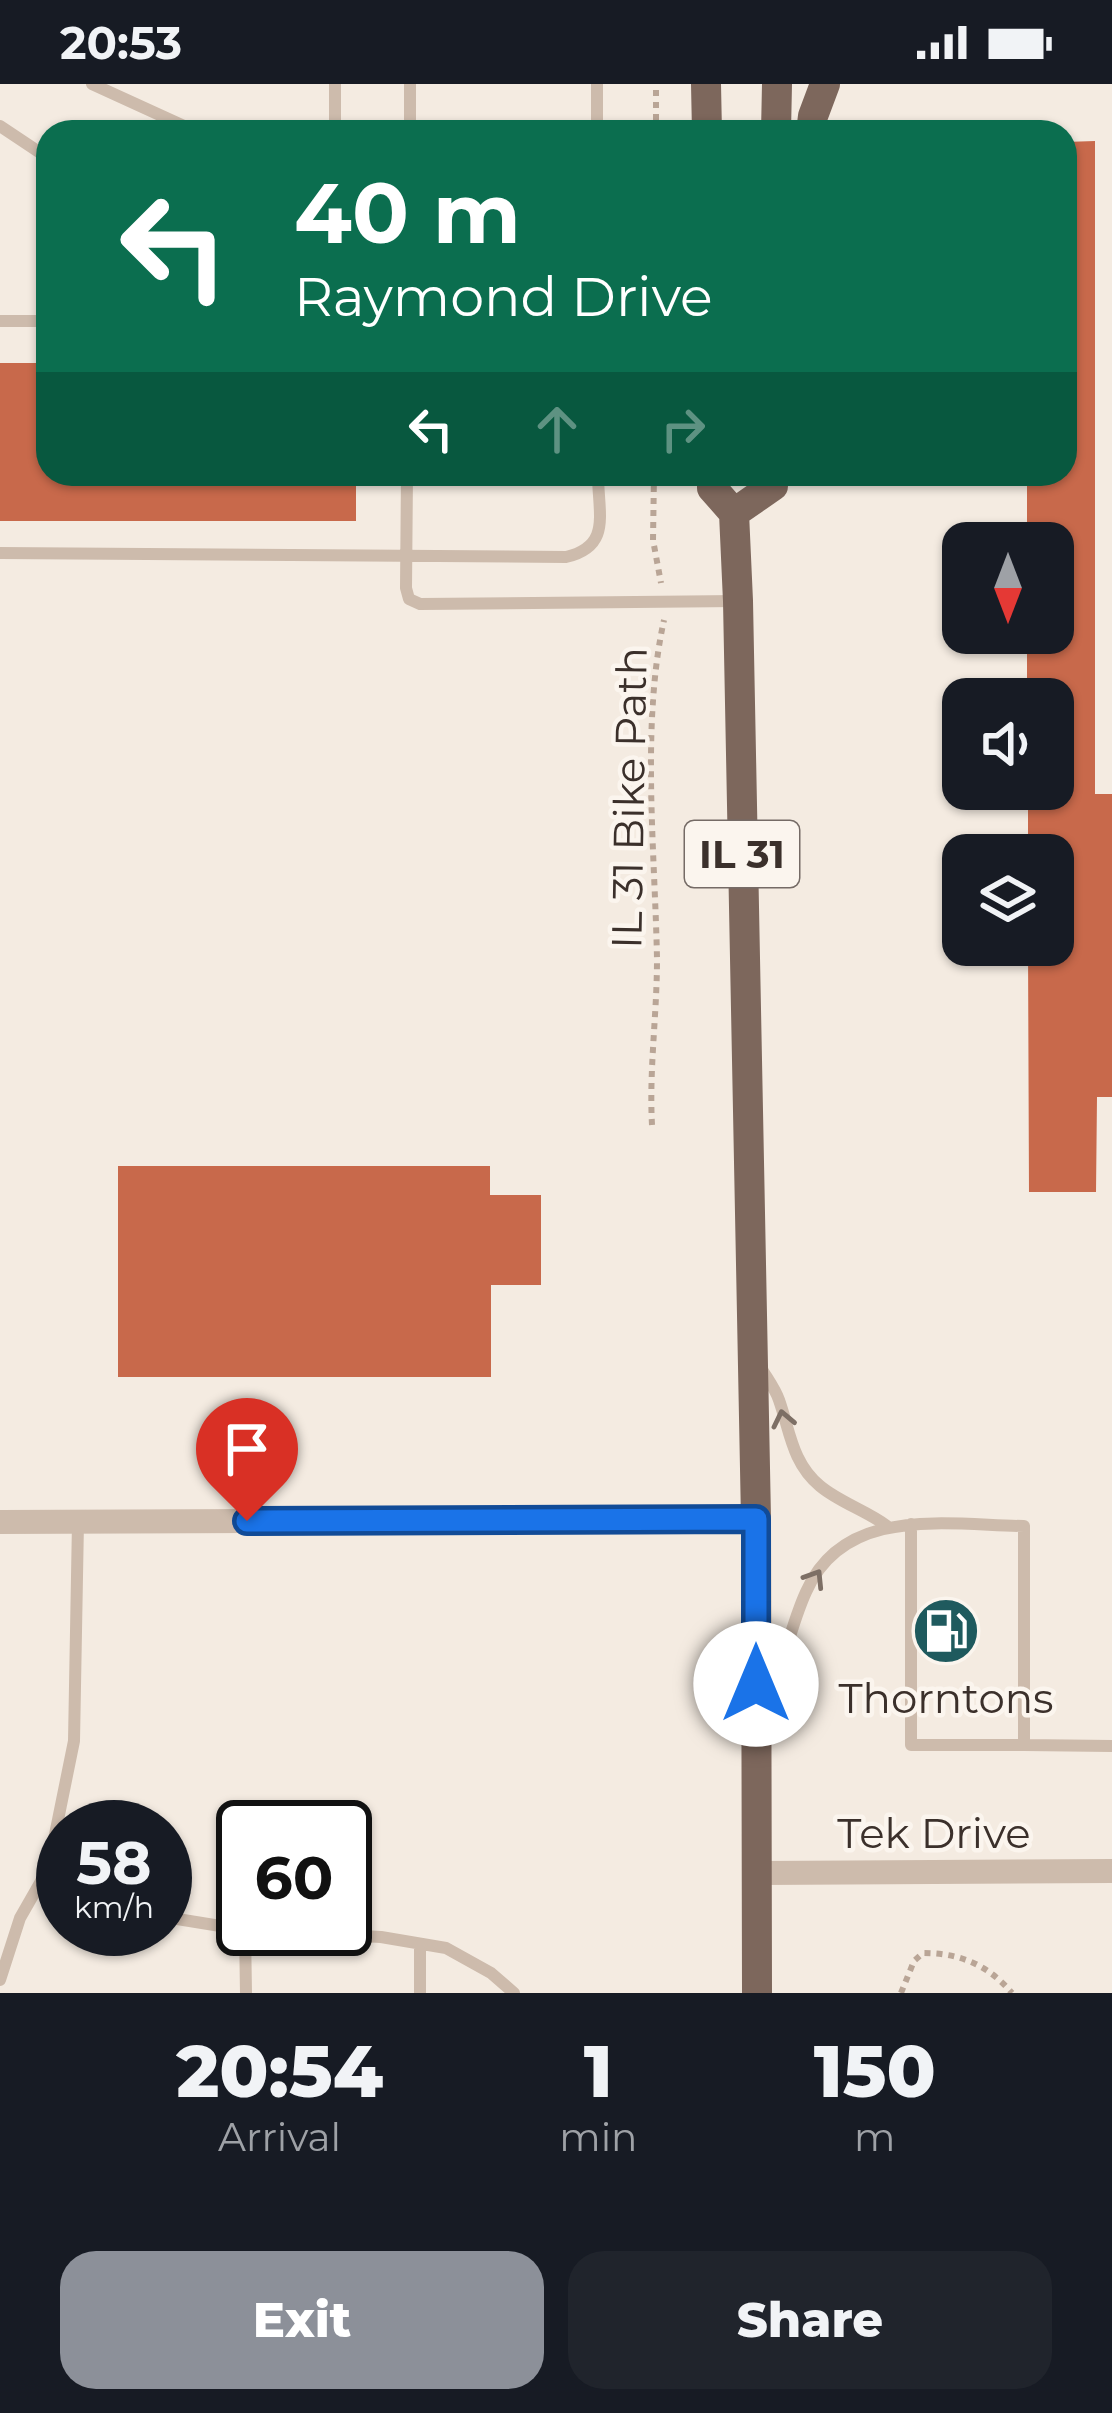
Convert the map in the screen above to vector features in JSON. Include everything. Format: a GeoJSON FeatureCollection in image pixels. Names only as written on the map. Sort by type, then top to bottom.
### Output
{"type":"FeatureCollection","features":[{"type":"Feature","properties":{"kind":"main road"},"geometry":{"type":"LineString","coordinates":[[706,84],[707,120]]}},
{"type":"Feature","properties":{"kind":"main road"},"geometry":{"type":"LineString","coordinates":[[776,120],[777,84]]}},
{"type":"Feature","properties":{"kind":"main road"},"geometry":{"type":"LineString","coordinates":[[813,120],[825,84]]}},
{"type":"Feature","properties":{"kind":"main road","name":"IL 31"},"geometry":{"type":"LineString","coordinates":[[712,486],[734,513],[737,601],[756,1519],[757,1993]]}},
{"type":"Feature","properties":{"kind":"main road"},"geometry":{"type":"LineString","coordinates":[[734,513],[773,486]]}},
{"type":"Feature","properties":{"kind":"street"},"geometry":{"type":"LineString","coordinates":[[0,1522],[756,1519]]}},
{"type":"Feature","properties":{"kind":"street","name":"Tek Drive"},"geometry":{"type":"LineString","coordinates":[[756,1873],[1112,1871]]}},
{"type":"Feature","properties":{"kind":"lane"},"geometry":{"type":"LineString","coordinates":[[92,84],[171,120]]}},
{"type":"Feature","properties":{"kind":"lane"},"geometry":{"type":"LineString","coordinates":[[335,84],[335,120]]}},
{"type":"Feature","properties":{"kind":"lane"},"geometry":{"type":"LineString","coordinates":[[410,84],[410,120]]}},
{"type":"Feature","properties":{"kind":"lane"},"geometry":{"type":"LineString","coordinates":[[597,84],[597,120]]}},
{"type":"Feature","properties":{"kind":"lane"},"geometry":{"type":"LineString","coordinates":[[0,126],[36,150]]}},
{"type":"Feature","properties":{"kind":"lane"},"geometry":{"type":"LineString","coordinates":[[0,321],[36,321]]}},
{"type":"Feature","properties":{"kind":"lane"},"geometry":{"type":"LineString","coordinates":[[407,486],[409,599],[420,604],[737,601]]}},
{"type":"Feature","properties":{"kind":"lane"},"geometry":{"type":"LineString","coordinates":[[0,553],[566,557],[587,552],[598,538],[598,486]]}},
{"type":"Feature","properties":{"kind":"lane"},"geometry":{"type":"LineString","coordinates":[[753,1354],[779,1398],[788,1440],[803,1465],[820,1486],[887,1526]]}},
{"type":"Feature","properties":{"kind":"lane"},"geometry":{"type":"LineString","coordinates":[[62,1800],[74,1741],[78,1522]]}},
{"type":"Feature","properties":{"kind":"lane"},"geometry":{"type":"LineString","coordinates":[[910,1524],[911,1745],[1112,1746]]}},
{"type":"Feature","properties":{"kind":"lane"},"geometry":{"type":"LineString","coordinates":[[756,1725],[775,1688],[805,1593],[838,1547],[887,1526],[1024,1526],[1024,1745]]}},
{"type":"Feature","properties":{"kind":"lane"},"geometry":{"type":"LineString","coordinates":[[0,1980],[20,1918],[36,1890]]}},
{"type":"Feature","properties":{"kind":"lane"},"geometry":{"type":"LineString","coordinates":[[372,1937],[446,1948],[491,1973],[514,1993]]}},
{"type":"Feature","properties":{"kind":"lane"},"geometry":{"type":"LineString","coordinates":[[420,1943],[420,1993]]}},
{"type":"Feature","properties":{"kind":"lane"},"geometry":{"type":"LineString","coordinates":[[245,1956],[246,1993]]}},
{"type":"Feature","properties":{"kind":"path"},"geometry":{"type":"LineString","coordinates":[[656,84],[656,120]]}},
{"type":"Feature","properties":{"kind":"path","name":"IL 31 Bike Path"},"geometry":{"type":"LineString","coordinates":[[652,1125],[657,968],[652,669],[664,621],[653,540],[654,486]]}},
{"type":"Feature","properties":{"kind":"path"},"geometry":{"type":"LineString","coordinates":[[901,1993],[914,1960],[923,1952],[938,1952],[989,1969],[1012,1993]]}},
{"type":"Feature","properties":{"kind":"building"},"geometry":{"type":"Polygon","coordinates":[[[1095,141],[1095,794],[1112,794],[1112,1097],[1097,1097],[1096,1192],[1029,1192],[1028,966],[1074,966],[1074,834],[1028,834],[1028,810],[1074,810],[1074,678],[1027,678],[1027,654],[1074,654],[1074,522],[1027,522],[1027,486],[1077,486],[1077,142],[1095,141]]]}},
{"type":"Feature","properties":{"kind":"building"},"geometry":{"type":"Polygon","coordinates":[[[0,363],[36,363],[36,486],[356,486],[356,521],[0,521],[0,363]]]}},
{"type":"Feature","properties":{"kind":"building"},"geometry":{"type":"Polygon","coordinates":[[[118,1166],[490,1166],[490,1195],[541,1195],[541,1285],[491,1285],[491,1377],[118,1377],[118,1166]]]}},
{"type":"Feature","properties":{"kind":"place","name":"Thorntons"},"geometry":{"type":"Point","coordinates":[946,1631]}},
{"type":"Feature","properties":{"kind":"route"},"geometry":{"type":"LineString","coordinates":[[247,1521],[756,1519],[756,1684]]}}]}
